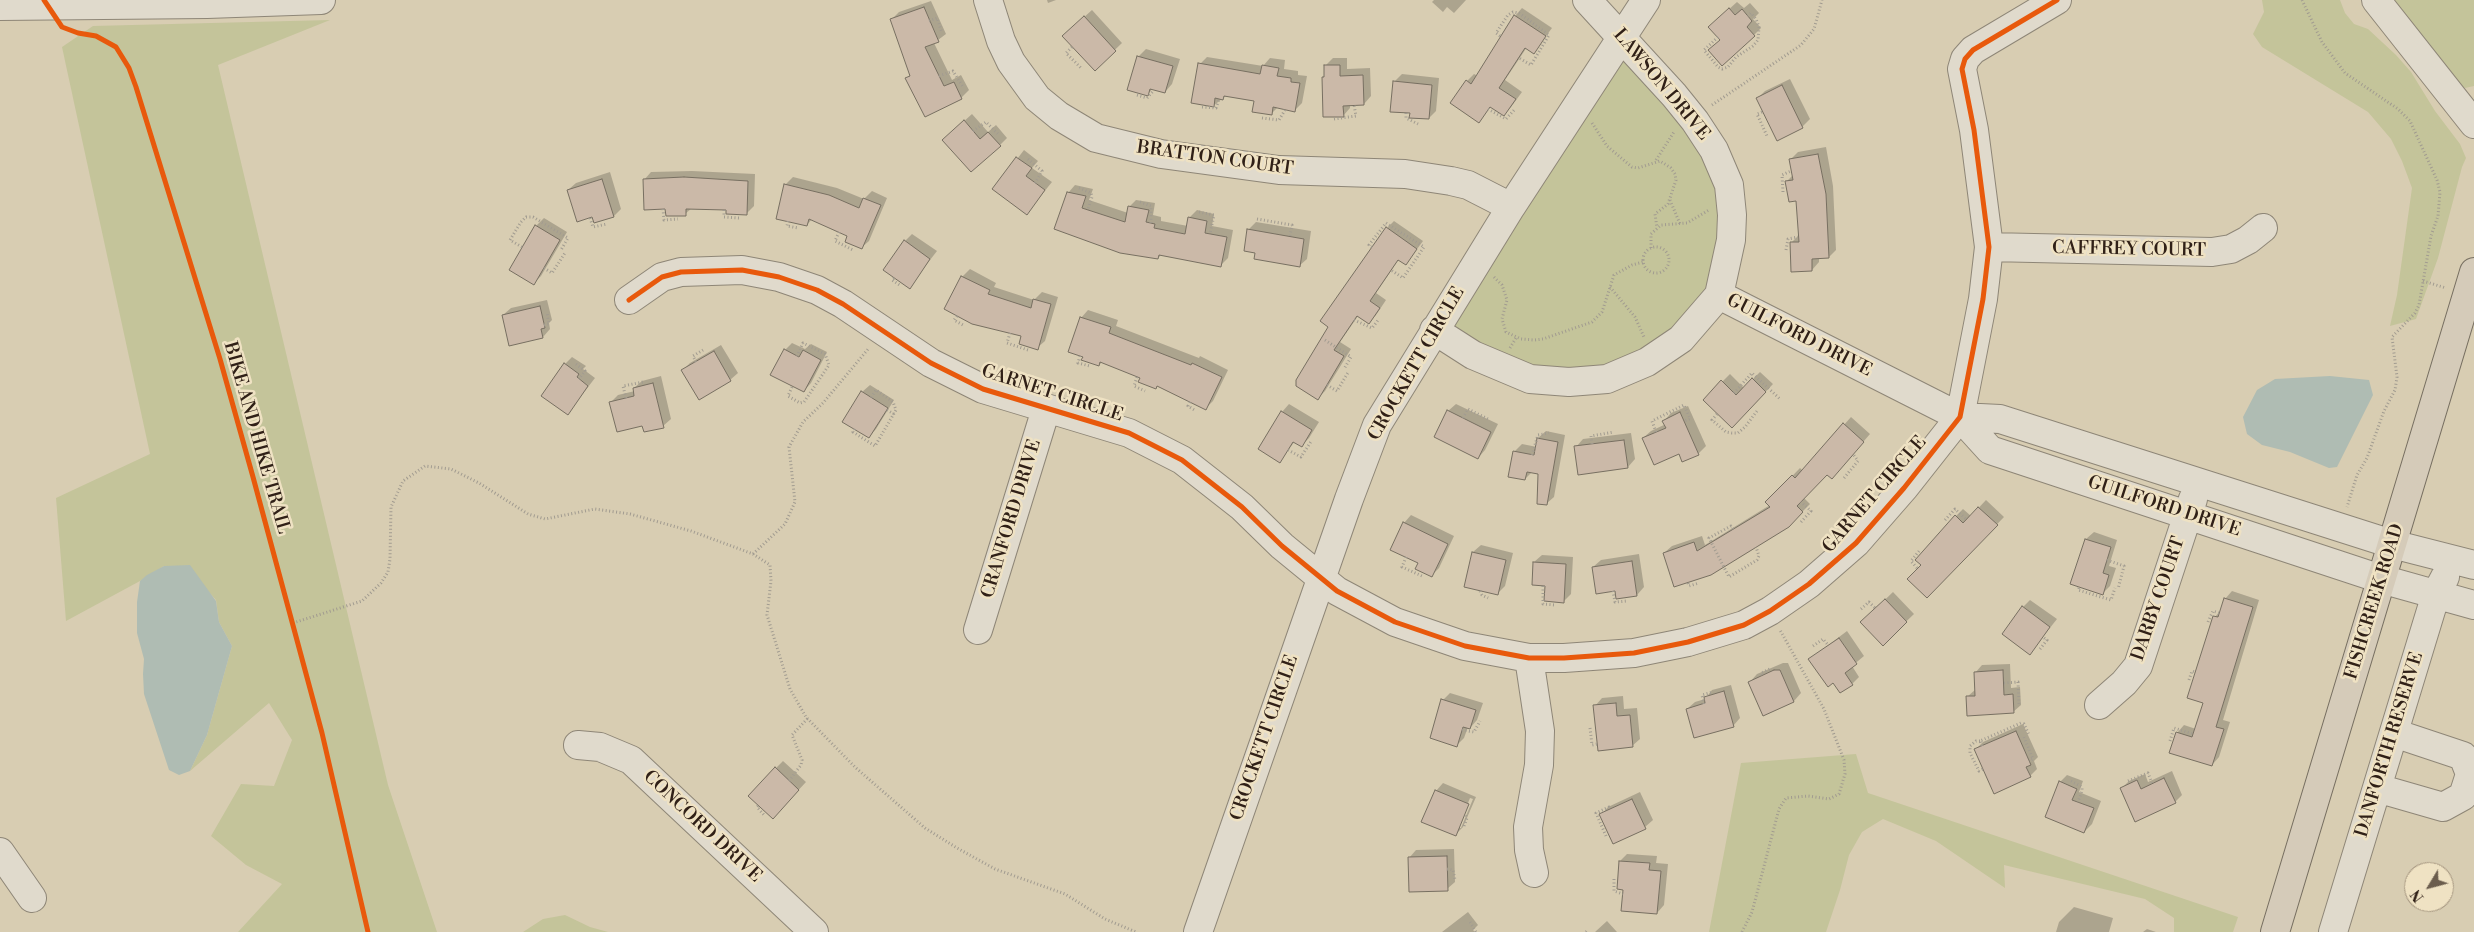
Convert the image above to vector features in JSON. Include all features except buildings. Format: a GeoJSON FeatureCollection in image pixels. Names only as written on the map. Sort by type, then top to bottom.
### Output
{"type":"FeatureCollection","features":[{"type":"Feature","properties":{"kind":"main road","name":"FISHCREEK ROAD"},"geometry":{"type":"LineString","coordinates":[[2275,932],[2474,272]]}},
{"type":"Feature","properties":{"kind":"street"},"geometry":{"type":"LineString","coordinates":[[0,6],[197,4],[321,0]]}},
{"type":"Feature","properties":{"kind":"street","name":"BRATTON COURT"},"geometry":{"type":"LineString","coordinates":[[988,0],[1001,41],[1011,62],[1037,98],[1059,116],[1096,138],[1161,154],[1280,170],[1405,174],[1468,185],[1511,206]]}},
{"type":"Feature","properties":{"kind":"street","name":"LAWSON DRIVE"},"geometry":{"type":"LineString","coordinates":[[1434,330],[1474,355],[1530,379],[1569,382],[1607,379],[1647,362],[1681,339],[1719,295],[1731,240],[1732,215],[1729,185],[1714,150],[1686,124],[1622,38],[1587,0]]}},
{"type":"Feature","properties":{"kind":"street","name":"CROCKETT CIRCLE"},"geometry":{"type":"LineString","coordinates":[[1198,932],[1321,578],[1377,425],[1511,206],[1646,0]]}},
{"type":"Feature","properties":{"kind":"street","name":"GARNET CIRCLE"},"geometry":{"type":"LineString","coordinates":[[629,300],[662,277],[680,272],[742,270],[779,277],[817,290],[843,304],[931,363],[983,389],[1129,433],[1182,460],[1242,507],[1282,546],[1337,591],[1400,624],[1465,646],[1529,658],[1634,653],[1688,642],[1737,627],[1770,611],[1809,584],[1856,542],[1904,488],[1960,417],[1984,299],[1989,247],[1974,130],[1963,84],[1962,69],[1965,59],[1973,50],[2057,0]]}},
{"type":"Feature","properties":{"kind":"street"},"geometry":{"type":"LineString","coordinates":[[2376,0],[2474,124]]}},
{"type":"Feature","properties":{"kind":"street","name":"CAFFREY COURT"},"geometry":{"type":"LineString","coordinates":[[1989,247],[2212,252],[2231,248],[2248,240],[2263,228]]}},
{"type":"Feature","properties":{"kind":"street","name":"GUILFORD DRIVE"},"geometry":{"type":"LineString","coordinates":[[1719,295],[1960,417],[1990,450],[2381,579],[2474,605]]}},
{"type":"Feature","properties":{"kind":"street","name":"CRANFORD DRIVE"},"geometry":{"type":"LineString","coordinates":[[978,630],[1046,409]]}},
{"type":"Feature","properties":{"kind":"street","name":"GUILFORD DRIVE"},"geometry":{"type":"LineString","coordinates":[[1960,417],[2000,419],[2200,481],[2392,544],[2464,563]]}},
{"type":"Feature","properties":{"kind":"street","name":"DARBY COURT"},"geometry":{"type":"LineString","coordinates":[[2098,705],[2124,683],[2138,666],[2200,481]]}},
{"type":"Feature","properties":{"kind":"street","name":"DANFORTH RESERVE"},"geometry":{"type":"LineString","coordinates":[[2332,932],[2436,594],[2464,563]]}},
{"type":"Feature","properties":{"kind":"street"},"geometry":{"type":"LineString","coordinates":[[1529,658],[1540,731],[1539,765],[1528,827],[1528,850],[1534,873]]}},
{"type":"Feature","properties":{"kind":"street"},"geometry":{"type":"LineString","coordinates":[[2377,788],[2443,807],[2462,796],[2470,774],[2463,756],[2394,733]]}},
{"type":"Feature","properties":{"kind":"street","name":"CONCORD DRIVE"},"geometry":{"type":"LineString","coordinates":[[578,745],[600,747],[631,760],[814,932]]}},
{"type":"Feature","properties":{"kind":"street"},"geometry":{"type":"LineString","coordinates":[[0,852],[32,898]]}},
{"type":"Feature","properties":{"kind":"path"},"geometry":{"type":"LineString","coordinates":[[1592,122],[1607,146],[1632,167],[1638,168],[1656,161],[1686,124],[1801,45],[1814,29],[1822,0]]}},
{"type":"Feature","properties":{"kind":"path"},"geometry":{"type":"LineString","coordinates":[[2302,0],[2322,42],[2345,73],[2398,109],[2410,121],[2437,180],[2440,192],[2438,216],[2431,236],[2419,305],[2415,313],[2392,337],[2397,377],[2395,390],[2384,411],[2367,458],[2357,475],[2346,512]]}},
{"type":"Feature","properties":{"kind":"path"},"geometry":{"type":"LineString","coordinates":[[1500,36],[1496,33],[1508,15],[1513,12],[1519,13],[1549,35],[1531,65],[1519,58]]}},
{"type":"Feature","properties":{"kind":"path"},"geometry":{"type":"LineString","coordinates":[[1718,38],[1704,50],[1718,68],[1722,69],[1728,67],[1736,57],[1753,46],[1758,40],[1759,27],[1756,19],[1751,13],[1748,16]]}},
{"type":"Feature","properties":{"kind":"path"},"geometry":{"type":"LineString","coordinates":[[929,21],[937,18],[942,33]]}},
{"type":"Feature","properties":{"kind":"path"},"geometry":{"type":"LineString","coordinates":[[1072,47],[1066,53],[1082,69]]}},
{"type":"Feature","properties":{"kind":"path"},"geometry":{"type":"LineString","coordinates":[[939,76],[953,71],[962,88]]}},
{"type":"Feature","properties":{"kind":"path"},"geometry":{"type":"LineString","coordinates":[[1137,95],[1147,98],[1150,97],[1154,90]]}},
{"type":"Feature","properties":{"kind":"path"},"geometry":{"type":"LineString","coordinates":[[1202,107],[1216,108],[1219,99]]}},
{"type":"Feature","properties":{"kind":"path"},"geometry":{"type":"LineString","coordinates":[[1334,119],[1356,116],[1354,105]]}},
{"type":"Feature","properties":{"kind":"path"},"geometry":{"type":"LineString","coordinates":[[1488,109],[1506,119],[1515,109]]}},
{"type":"Feature","properties":{"kind":"path"},"geometry":{"type":"LineString","coordinates":[[1262,118],[1279,120],[1285,110]]}},
{"type":"Feature","properties":{"kind":"path"},"geometry":{"type":"LineString","coordinates":[[1762,112],[1757,114],[1767,136]]}},
{"type":"Feature","properties":{"kind":"path"},"geometry":{"type":"LineString","coordinates":[[1406,113],[1406,118],[1418,124]]}},
{"type":"Feature","properties":{"kind":"path"},"geometry":{"type":"LineString","coordinates":[[973,130],[986,122],[999,135]]}},
{"type":"Feature","properties":{"kind":"path"},"geometry":{"type":"LineString","coordinates":[[1028,159],[1042,171],[1036,183]]}},
{"type":"Feature","properties":{"kind":"path"},"geometry":{"type":"LineString","coordinates":[[1656,161],[1665,164],[1675,174],[1676,180],[1670,200],[1665,208],[1655,214],[1657,228]]}},
{"type":"Feature","properties":{"kind":"path"},"geometry":{"type":"LineString","coordinates":[[1784,192],[1782,174],[1791,172]]}},
{"type":"Feature","properties":{"kind":"path"},"geometry":{"type":"LineString","coordinates":[[1079,188],[1091,193],[1092,197],[1088,210]]}},
{"type":"Feature","properties":{"kind":"path"},"geometry":{"type":"LineString","coordinates":[[1670,200],[1680,224]]}},
{"type":"Feature","properties":{"kind":"path"},"geometry":{"type":"LineString","coordinates":[[1140,202],[1152,206],[1151,223]]}},
{"type":"Feature","properties":{"kind":"path"},"geometry":{"type":"LineString","coordinates":[[663,209],[664,220],[678,219]]}},
{"type":"Feature","properties":{"kind":"path"},"geometry":{"type":"LineString","coordinates":[[1651,248],[1651,234],[1657,228],[1667,224],[1687,223],[1712,209]]}},
{"type":"Feature","properties":{"kind":"path"},"geometry":{"type":"LineString","coordinates":[[724,210],[724,217],[739,218]]}},
{"type":"Feature","properties":{"kind":"path"},"geometry":{"type":"LineString","coordinates":[[1200,212],[1214,215],[1210,234]]}},
{"type":"Feature","properties":{"kind":"path"},"geometry":{"type":"LineString","coordinates":[[522,247],[510,240],[521,222],[526,217],[533,216],[568,238],[561,250]]}},
{"type":"Feature","properties":{"kind":"path"},"geometry":{"type":"LineString","coordinates":[[590,218],[593,227],[606,224]]}},
{"type":"Feature","properties":{"kind":"path"},"geometry":{"type":"LineString","coordinates":[[1257,219],[1292,225],[1290,236]]}},
{"type":"Feature","properties":{"kind":"path"},"geometry":{"type":"LineString","coordinates":[[788,221],[787,226],[798,228]]}},
{"type":"Feature","properties":{"kind":"path"},"geometry":{"type":"LineString","coordinates":[[1372,247],[1369,245],[1386,223],[1424,247],[1403,278],[1391,270]]}},
{"type":"Feature","properties":{"kind":"path"},"geometry":{"type":"LineString","coordinates":[[839,232],[835,241],[853,250]]}},
{"type":"Feature","properties":{"kind":"path"},"geometry":{"type":"LineString","coordinates":[[1786,250],[1788,239],[1798,237]]}},
{"type":"Feature","properties":{"kind":"path"},"geometry":{"type":"LineString","coordinates":[[1659,247],[1666,251],[1669,259],[1666,267],[1660,272],[1651,272],[1643,262],[1645,254],[1651,248],[1659,247]]}},
{"type":"Feature","properties":{"kind":"path"},"geometry":{"type":"LineString","coordinates":[[544,268],[552,273],[565,253]]}},
{"type":"Feature","properties":{"kind":"path"},"geometry":{"type":"LineString","coordinates":[[1492,275],[1502,285],[1507,300],[1503,326],[1510,336],[1543,339],[1592,322],[1602,312],[1614,275],[1619,271],[1643,262]]}},
{"type":"Feature","properties":{"kind":"path"},"geometry":{"type":"LineString","coordinates":[[894,278],[892,280],[901,286]]}},
{"type":"Feature","properties":{"kind":"path"},"geometry":{"type":"LineString","coordinates":[[2423,281],[2447,288]]}},
{"type":"Feature","properties":{"kind":"path"},"geometry":{"type":"LineString","coordinates":[[1610,286],[1635,317],[1646,342]]}},
{"type":"Feature","properties":{"kind":"path"},"geometry":{"type":"LineString","coordinates":[[544,325],[549,324],[547,313]]}},
{"type":"Feature","properties":{"kind":"path"},"geometry":{"type":"LineString","coordinates":[[957,316],[954,320],[963,325]]}},
{"type":"Feature","properties":{"kind":"path"},"geometry":{"type":"LineString","coordinates":[[1354,320],[1372,328],[1379,319]]}},
{"type":"Feature","properties":{"kind":"path"},"geometry":{"type":"LineString","coordinates":[[753,554],[785,524],[795,502],[789,447],[803,422],[823,403],[883,330]]}},
{"type":"Feature","properties":{"kind":"path"},"geometry":{"type":"LineString","coordinates":[[1010,333],[1007,343],[1028,350]]}},
{"type":"Feature","properties":{"kind":"path"},"geometry":{"type":"LineString","coordinates":[[1508,350],[1516,338]]}},
{"type":"Feature","properties":{"kind":"path"},"geometry":{"type":"LineString","coordinates":[[1325,340],[1352,357],[1344,369]]}},
{"type":"Feature","properties":{"kind":"path"},"geometry":{"type":"LineString","coordinates":[[792,386],[788,396],[800,403],[804,402],[829,365],[825,354],[803,344],[797,356]]}},
{"type":"Feature","properties":{"kind":"path"},"geometry":{"type":"LineString","coordinates":[[696,362],[693,356],[703,350]]}},
{"type":"Feature","properties":{"kind":"path"},"geometry":{"type":"LineString","coordinates":[[1080,356],[1078,362],[1090,366]]}},
{"type":"Feature","properties":{"kind":"path"},"geometry":{"type":"LineString","coordinates":[[576,364],[585,371],[579,379]]}},
{"type":"Feature","properties":{"kind":"path"},"geometry":{"type":"LineString","coordinates":[[1327,385],[1337,391],[1349,372]]}},
{"type":"Feature","properties":{"kind":"path"},"geometry":{"type":"LineString","coordinates":[[1734,393],[1752,373],[1780,399]]}},
{"type":"Feature","properties":{"kind":"path"},"geometry":{"type":"LineString","coordinates":[[1137,377],[1134,386],[1145,391]]}},
{"type":"Feature","properties":{"kind":"path"},"geometry":{"type":"LineString","coordinates":[[626,398],[624,386],[643,382]]}},
{"type":"Feature","properties":{"kind":"path"},"geometry":{"type":"LineString","coordinates":[[855,430],[853,432],[875,446],[894,414],[896,406],[886,396],[876,390],[871,398]]}},
{"type":"Feature","properties":{"kind":"path"},"geometry":{"type":"LineString","coordinates":[[1190,402],[1188,406],[1196,411]]}},
{"type":"Feature","properties":{"kind":"path"},"geometry":{"type":"LineString","coordinates":[[1656,432],[1652,421],[1684,405],[1690,419],[1684,421]]}},
{"type":"Feature","properties":{"kind":"path"},"geometry":{"type":"LineString","coordinates":[[1463,418],[1468,408],[1488,420]]}},
{"type":"Feature","properties":{"kind":"path"},"geometry":{"type":"LineString","coordinates":[[887,410],[894,414]]}},
{"type":"Feature","properties":{"kind":"path"},"geometry":{"type":"LineString","coordinates":[[1717,414],[1712,420],[1726,432],[1738,433],[1757,411]]}},
{"type":"Feature","properties":{"kind":"path"},"geometry":{"type":"LineString","coordinates":[[1592,444],[1591,436],[1614,432]]}},
{"type":"Feature","properties":{"kind":"path"},"geometry":{"type":"LineString","coordinates":[[1532,455],[1535,438],[1542,433],[1549,433]]}},
{"type":"Feature","properties":{"kind":"path"},"geometry":{"type":"LineString","coordinates":[[1288,450],[1301,457],[1312,440]]}},
{"type":"Feature","properties":{"kind":"path"},"geometry":{"type":"LineString","coordinates":[[1844,478],[1858,461],[1853,454]]}},
{"type":"Feature","properties":{"kind":"path"},"geometry":{"type":"LineString","coordinates":[[293,623],[362,601],[381,583],[388,572],[390,559],[391,507],[402,481],[424,466],[451,469],[479,483],[528,514],[545,519],[595,510],[630,514],[691,531],[753,554],[770,565],[771,581],[767,616],[789,687],[808,718],[856,768],[933,833],[995,869],[1065,894],[1105,919],[1136,932]]}},
{"type":"Feature","properties":{"kind":"path"},"geometry":{"type":"LineString","coordinates":[[1801,502],[1811,512],[1801,522]]}},
{"type":"Feature","properties":{"kind":"path"},"geometry":{"type":"LineString","coordinates":[[1945,520],[1955,509],[1967,520]]}},
{"type":"Feature","properties":{"kind":"path"},"geometry":{"type":"LineString","coordinates":[[1733,529],[1731,526],[1709,538],[1728,577],[1757,560],[1760,556],[1756,547]]}},
{"type":"Feature","properties":{"kind":"path"},"geometry":{"type":"LineString","coordinates":[[1918,568],[1910,561],[1920,550]]}},
{"type":"Feature","properties":{"kind":"path"},"geometry":{"type":"LineString","coordinates":[[1406,557],[1402,567],[1422,576]]}},
{"type":"Feature","properties":{"kind":"path"},"geometry":{"type":"LineString","coordinates":[[2080,588],[2078,590],[2111,600],[2117,589],[2124,566],[2107,560]]}},
{"type":"Feature","properties":{"kind":"path"},"geometry":{"type":"LineString","coordinates":[[1688,582],[1689,586],[1699,583]]}},
{"type":"Feature","properties":{"kind":"path"},"geometry":{"type":"LineString","coordinates":[[1543,586],[1543,604],[1555,604]]}},
{"type":"Feature","properties":{"kind":"path"},"geometry":{"type":"LineString","coordinates":[[1480,591],[1482,595],[1488,598]]}},
{"type":"Feature","properties":{"kind":"path"},"geometry":{"type":"LineString","coordinates":[[1613,591],[1615,602],[1628,601]]}},
{"type":"Feature","properties":{"kind":"path"},"geometry":{"type":"LineString","coordinates":[[1861,610],[1869,602],[1874,608]]}},
{"type":"Feature","properties":{"kind":"path"},"geometry":{"type":"LineString","coordinates":[[1742,932],[1752,912],[1779,809],[1786,798],[1808,796],[1829,800],[1839,794],[1845,774],[1844,760],[1824,709],[1770,611]]}},
{"type":"Feature","properties":{"kind":"path"},"geometry":{"type":"LineString","coordinates":[[2208,622],[2212,611],[2219,613]]}},
{"type":"Feature","properties":{"kind":"path"},"geometry":{"type":"LineString","coordinates":[[291,614],[296,632]]}},
{"type":"Feature","properties":{"kind":"path"},"geometry":{"type":"LineString","coordinates":[[2040,648],[2047,640],[2043,637]]}},
{"type":"Feature","properties":{"kind":"path"},"geometry":{"type":"LineString","coordinates":[[1813,646],[1823,639],[1828,645]]}},
{"type":"Feature","properties":{"kind":"path"},"geometry":{"type":"LineString","coordinates":[[1762,675],[1761,673],[1770,669]]}},
{"type":"Feature","properties":{"kind":"path"},"geometry":{"type":"LineString","coordinates":[[2189,680],[2192,671],[2195,672]]}},
{"type":"Feature","properties":{"kind":"path"},"geometry":{"type":"LineString","coordinates":[[2004,683],[2018,682],[2019,704]]}},
{"type":"Feature","properties":{"kind":"path"},"geometry":{"type":"LineString","coordinates":[[1704,704],[1702,695],[1713,692]]}},
{"type":"Feature","properties":{"kind":"path"},"geometry":{"type":"LineString","coordinates":[[789,781],[802,760],[792,735],[808,718]]}},
{"type":"Feature","properties":{"kind":"path"},"geometry":{"type":"LineString","coordinates":[[1462,730],[1474,732],[1480,721]]}},
{"type":"Feature","properties":{"kind":"path"},"geometry":{"type":"LineString","coordinates":[[1983,769],[1979,771],[1970,752],[1970,746],[2020,723],[2024,724],[2029,735]]}},
{"type":"Feature","properties":{"kind":"path"},"geometry":{"type":"LineString","coordinates":[[1590,728],[1592,745],[1597,744]]}},
{"type":"Feature","properties":{"kind":"path"},"geometry":{"type":"LineString","coordinates":[[2170,741],[2174,728],[2193,734]]}},
{"type":"Feature","properties":{"kind":"path"},"geometry":{"type":"LineString","coordinates":[[2024,738],[2033,759],[2029,761]]}},
{"type":"Feature","properties":{"kind":"path"},"geometry":{"type":"LineString","coordinates":[[1980,741],[1982,746]]}},
{"type":"Feature","properties":{"kind":"path"},"geometry":{"type":"LineString","coordinates":[[2128,781],[2148,773],[2152,783]]}},
{"type":"Feature","properties":{"kind":"path"},"geometry":{"type":"LineString","coordinates":[[2071,781],[2082,787],[2078,802]]}},
{"type":"Feature","properties":{"kind":"path"},"geometry":{"type":"LineString","coordinates":[[758,806],[764,815]]}},
{"type":"Feature","properties":{"kind":"path"},"geometry":{"type":"LineString","coordinates":[[1606,836],[1596,813],[1609,807],[1610,809]]}},
{"type":"Feature","properties":{"kind":"path"},"geometry":{"type":"LineString","coordinates":[[1464,826],[1467,818],[1465,814]]}},
{"type":"Feature","properties":{"kind":"path"},"geometry":{"type":"LineString","coordinates":[[1447,869],[1453,870],[1455,880]]}},
{"type":"Feature","properties":{"kind":"path"},"geometry":{"type":"LineString","coordinates":[[1614,879],[1614,891],[1623,894]]}},
{"type":"Feature","properties":{"kind":"path"},"geometry":{"type":"LineString","coordinates":[[1470,922],[1476,932]]}},
{"type":"Feature","properties":{"kind":"green space"},"geometry":{"type":"Polygon","coordinates":[[[2262,0],[2340,0],[2345,13],[2354,24],[2368,29],[2411,72],[2435,111],[2460,144],[2466,158],[2438,258],[2416,319],[2390,326],[2397,295],[2412,188],[2402,161],[2391,139],[2368,112],[2262,47],[2253,34],[2264,12],[2262,0]]]}},
{"type":"Feature","properties":{"kind":"green space"},"geometry":{"type":"Polygon","coordinates":[[[2386,0],[2474,0],[2474,86],[2465,88],[2441,72],[2386,0]]]}},
{"type":"Feature","properties":{"kind":"green space"},"geometry":{"type":"Polygon","coordinates":[[[330,20],[218,65],[388,785],[437,932],[238,932],[282,884],[246,865],[211,836],[241,784],[274,786],[292,740],[269,703],[190,771],[207,735],[232,646],[219,622],[216,600],[207,590],[164,566],[66,621],[56,498],[150,454],[62,47],[93,26],[330,20]]]}},
{"type":"Feature","properties":{"kind":"green space"},"geometry":{"type":"Polygon","coordinates":[[[1622,38],[1695,121],[1731,240],[1681,339],[1569,382],[1434,330],[1622,38]]]}},
{"type":"Feature","properties":{"kind":"green space"},"geometry":{"type":"Polygon","coordinates":[[[1856,754],[1868,793],[2238,917],[2233,932],[2174,932],[2174,918],[2145,899],[2004,865],[2005,888],[1936,841],[1883,819],[1862,832],[1849,855],[1826,932],[1709,932],[1741,763],[1856,754]]]}},
{"type":"Feature","properties":{"kind":"green space"},"geometry":{"type":"Polygon","coordinates":[[[565,915],[590,927],[608,932],[523,932],[543,919],[565,915]]]}},
{"type":"Feature","properties":{"kind":"shaded area"},"geometry":{"type":"Polygon","coordinates":[[[2330,376],[2369,380],[2373,395],[2337,467],[2329,468],[2290,452],[2262,445],[2247,434],[2243,417],[2257,390],[2275,379],[2330,376]]]}},
{"type":"Feature","properties":{"kind":"shaded area"},"geometry":{"type":"Polygon","coordinates":[[[190,565],[216,601],[219,622],[232,646],[207,735],[190,771],[179,775],[169,770],[144,694],[144,659],[137,633],[137,602],[140,581],[147,575],[164,566],[190,565]]]}},
{"type":"Feature","properties":{"kind":"cycle path","name":"BIKE AND HIKE TRAIL"},"geometry":{"type":"LineString","coordinates":[[44,0],[62,27],[78,33],[96,36],[116,47],[129,68],[136,87],[220,359],[253,477],[322,733],[368,932]]}},
{"type":"Feature","properties":{"kind":"cycle path"},"geometry":{"type":"LineString","coordinates":[[629,300],[662,277],[681,272],[742,270],[779,277],[817,290],[843,304],[931,363],[983,389],[1129,433],[1182,460],[1242,507],[1282,546],[1337,591],[1395,622],[1465,646],[1529,658],[1564,658],[1634,653],[1688,642],[1744,625],[1770,611],[1809,584],[1856,543],[1904,488],[1960,417],[1983,299],[1989,247],[1974,130],[1962,69],[1965,59],[1973,50],[2057,0]]}}]}
